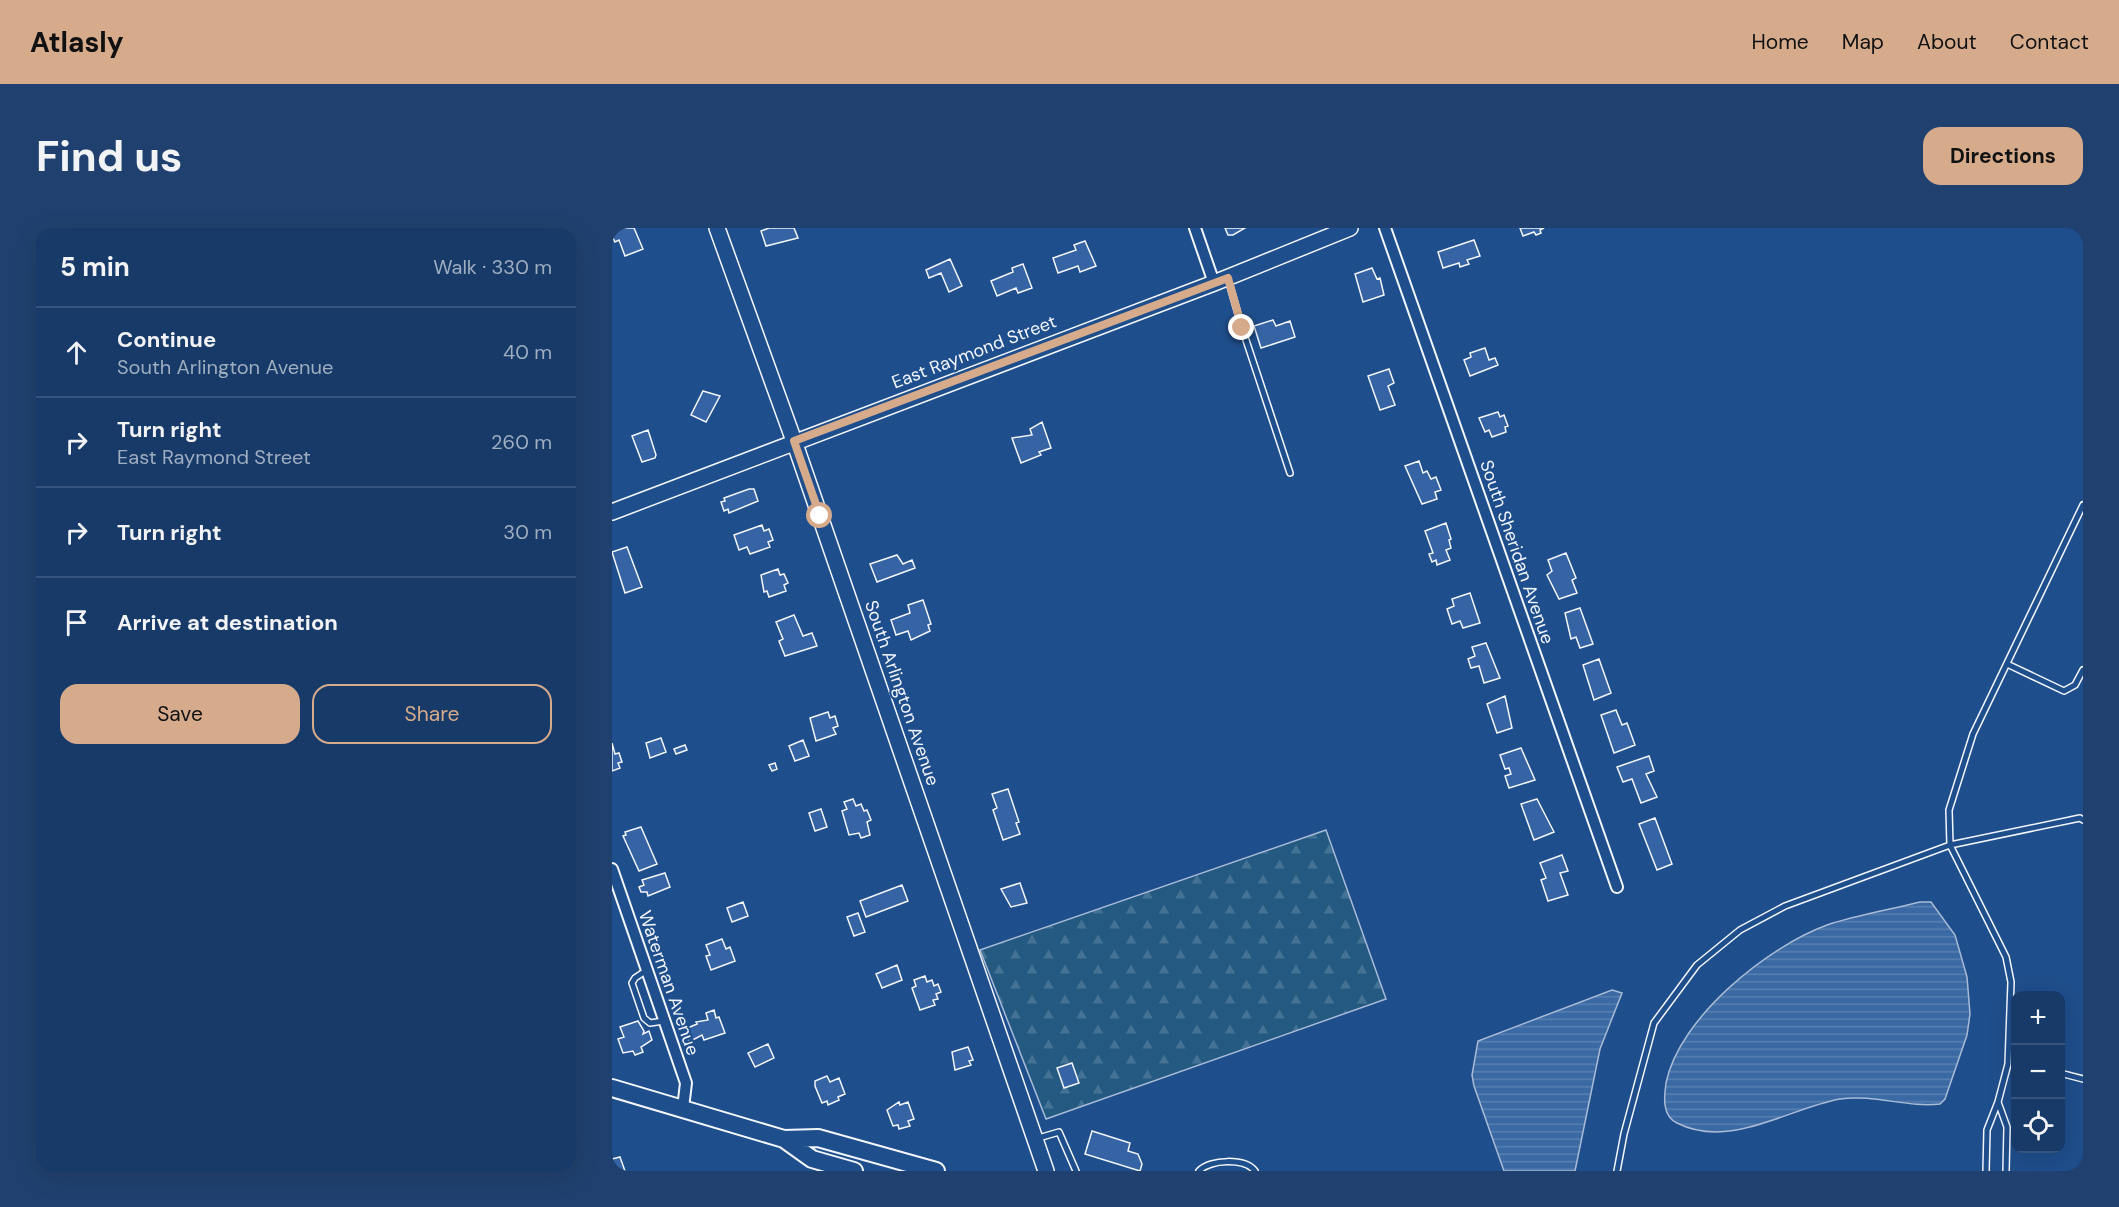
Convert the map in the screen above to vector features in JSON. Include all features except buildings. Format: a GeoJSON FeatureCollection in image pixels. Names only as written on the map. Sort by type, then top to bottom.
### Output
{"type":"FeatureCollection","features":[{"type":"Feature","properties":{"kind":"main road","name":"South Arlington Avenue"},"geometry":{"type":"LineString","coordinates":[[717,228],[794,441],[1046,1171]]}},
{"type":"Feature","properties":{"kind":"main road","name":"East Raymond Street"},"geometry":{"type":"LineString","coordinates":[[612,512],[1221,280],[1350,228]]}},
{"type":"Feature","properties":{"kind":"main road"},"geometry":{"type":"LineString","coordinates":[[612,1088],[784,1138],[818,1138],[936,1171]]}},
{"type":"Feature","properties":{"kind":"main road"},"geometry":{"type":"LineString","coordinates":[[784,1138],[812,1159],[855,1171]]}},
{"type":"Feature","properties":{"kind":"street"},"geometry":{"type":"LineString","coordinates":[[1195,228],[1221,280]]}},
{"type":"Feature","properties":{"kind":"street","name":"South Sheridan Avenue"},"geometry":{"type":"LineString","coordinates":[[1385,228],[1617,887]]}},
{"type":"Feature","properties":{"kind":"street","name":"Waterman Avenue"},"geometry":{"type":"LineString","coordinates":[[612,869],[686,1083],[683,1108]]}},
{"type":"Feature","properties":{"kind":"lane"},"geometry":{"type":"LineString","coordinates":[[1221,280],[1242,328],[1290,473]]}},
{"type":"Feature","properties":{"kind":"lane"},"geometry":{"type":"LineString","coordinates":[[1986,1171],[1987,1130],[1998,1102],[2008,1064],[2011,982],[2006,957],[1950,845],[1949,810],[1973,734],[2083,506]]}},
{"type":"Feature","properties":{"kind":"lane"},"geometry":{"type":"LineString","coordinates":[[2007,664],[2064,691],[2075,685],[2083,670]]}},
{"type":"Feature","properties":{"kind":"lane"},"geometry":{"type":"LineString","coordinates":[[1617,1171],[1624,1134],[1654,1023],[1697,965],[1740,930],[1785,906],[1950,845],[2081,819],[2083,811]]}},
{"type":"Feature","properties":{"kind":"lane"},"geometry":{"type":"LineString","coordinates":[[647,970],[635,978],[632,983],[644,1018],[650,1023],[665,1021]]}},
{"type":"Feature","properties":{"kind":"lane"},"geometry":{"type":"LineString","coordinates":[[2065,1074],[2083,1079]]}},
{"type":"Feature","properties":{"kind":"lane"},"geometry":{"type":"LineString","coordinates":[[1998,1102],[2007,1127],[2006,1171]]}},
{"type":"Feature","properties":{"kind":"lane"},"geometry":{"type":"LineString","coordinates":[[1035,1139],[1059,1132],[1075,1171]]}},
{"type":"Feature","properties":{"kind":"lane"},"geometry":{"type":"LineString","coordinates":[[1199,1171],[1207,1165],[1228,1162],[1248,1166],[1255,1171]]}},
{"type":"Feature","properties":{"kind":"green space"},"geometry":{"type":"Polygon","coordinates":[[[1326,830],[1386,999],[1046,1119],[980,950],[1326,830]]]}},
{"type":"Feature","properties":{"kind":"shaded area"},"geometry":{"type":"Polygon","coordinates":[[[1920,902],[1931,902],[1955,935],[1967,977],[1970,1014],[1967,1035],[1945,1099],[1940,1104],[1928,1105],[1865,1098],[1840,1099],[1738,1130],[1718,1132],[1697,1130],[1672,1120],[1666,1111],[1665,1094],[1674,1058],[1688,1034],[1729,988],[1778,950],[1803,935],[1838,921],[1920,902]]]}},
{"type":"Feature","properties":{"kind":"shaded area"},"geometry":{"type":"Polygon","coordinates":[[[1612,990],[1622,993],[1600,1049],[1575,1171],[1504,1171],[1474,1086],[1472,1075],[1478,1041],[1612,990]]]}},
{"type":"Feature","properties":{"kind":"route"},"geometry":{"type":"LineString","coordinates":[[820,516],[794,441],[1228,278],[1242,328]]}}]}
